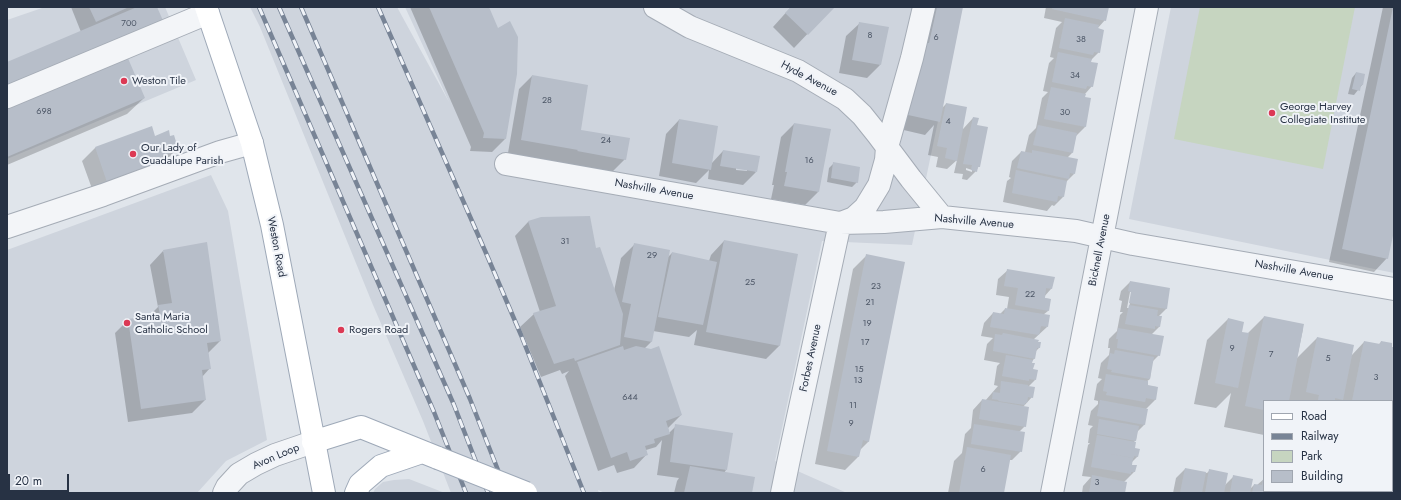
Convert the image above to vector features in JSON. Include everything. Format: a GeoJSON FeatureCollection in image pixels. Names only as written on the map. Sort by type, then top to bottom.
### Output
{"type":"FeatureCollection","features":[{"type":"Feature","properties":{"kind":"main road","name":"Weston Road"},"geometry":{"type":"LineString","coordinates":[[207,10],[252,143],[272,225],[324,493]]}},
{"type":"Feature","properties":{"kind":"main road"},"geometry":{"type":"LineString","coordinates":[[313,442],[361,427],[526,493]]}},
{"type":"Feature","properties":{"kind":"main road"},"geometry":{"type":"LineString","coordinates":[[356,493],[360,484],[381,466],[430,455]]}},
{"type":"Feature","properties":{"kind":"street"},"geometry":{"type":"LineString","coordinates":[[840,223],[854,218],[860,213],[873,197],[879,185],[887,147],[912,58],[924,7]]}},
{"type":"Feature","properties":{"kind":"street","name":"Bicknell Avenue"},"geometry":{"type":"LineString","coordinates":[[1052,493],[1147,7]]}},
{"type":"Feature","properties":{"kind":"street","name":"Hyde Avenue"},"geometry":{"type":"LineString","coordinates":[[658,8],[690,27],[798,71],[826,86],[845,99],[862,115],[942,217]]}},
{"type":"Feature","properties":{"kind":"street"},"geometry":{"type":"LineString","coordinates":[[7,97],[207,10]]}},
{"type":"Feature","properties":{"kind":"street"},"geometry":{"type":"LineString","coordinates":[[7,227],[103,195],[220,152],[252,143]]}},
{"type":"Feature","properties":{"kind":"street","name":"Nashville Avenue"},"geometry":{"type":"LineString","coordinates":[[506,164],[840,223],[884,222],[942,217],[1076,231],[1133,244],[1394,289]]}},
{"type":"Feature","properties":{"kind":"street","name":"Forbes Avenue"},"geometry":{"type":"LineString","coordinates":[[782,493],[840,223]]}},
{"type":"Feature","properties":{"kind":"street","name":"Avon Loop"},"geometry":{"type":"LineString","coordinates":[[224,493],[227,487],[239,474],[256,464],[275,455],[313,442]]}},
{"type":"Feature","properties":{"kind":"shaded area"},"geometry":{"type":"Polygon","coordinates":[[[45,7],[165,7],[196,80],[7,159],[7,20],[45,7]]]}},
{"type":"Feature","properties":{"kind":"shaded area"},"geometry":{"type":"Polygon","coordinates":[[[250,7],[397,7],[449,102],[405,7],[962,7],[912,245],[822,241],[775,461],[847,493],[605,493],[598,490],[599,493],[451,493],[423,421],[373,305],[260,27],[250,7]]]}},
{"type":"Feature","properties":{"kind":"shaded area","name":"George Harvey Collegiate Institute"},"geometry":{"type":"Polygon","coordinates":[[[1171,7],[1394,7],[1394,273],[1129,219],[1171,7]]]}},
{"type":"Feature","properties":{"kind":"shaded area","name":"Santa Maria Catholic School"},"geometry":{"type":"Polygon","coordinates":[[[211,175],[228,211],[267,440],[226,461],[197,493],[7,493],[7,250],[211,175]]]}},
{"type":"Feature","properties":{"kind":"shaded area"},"geometry":{"type":"Polygon","coordinates":[[[409,479],[445,493],[373,493],[375,489],[383,482],[409,479]]]}},
{"type":"Feature","properties":{"kind":"green space"},"geometry":{"type":"Polygon","coordinates":[[[1200,7],[1355,7],[1323,169],[1174,139],[1200,7]]]}},
{"type":"Feature","properties":{"kind":"building"},"geometry":{"type":"Polygon","coordinates":[[[89,7],[129,7],[96,22],[89,7]]]}},
{"type":"Feature","properties":{"kind":"building"},"geometry":{"type":"Polygon","coordinates":[[[137,7],[157,7],[165,25],[7,92],[7,62],[137,7]]]}},
{"type":"Feature","properties":{"kind":"building"},"geometry":{"type":"Polygon","coordinates":[[[429,7],[489,7],[498,28],[510,21],[518,37],[517,74],[506,139],[483,138],[484,133],[429,7]]]}},
{"type":"Feature","properties":{"kind":"building"},"geometry":{"type":"Polygon","coordinates":[[[791,7],[835,7],[808,35],[785,13],[791,7]]]}},
{"type":"Feature","properties":{"kind":"building"},"geometry":{"type":"Polygon","coordinates":[[[937,7],[963,7],[940,122],[908,115],[922,42],[929,43],[937,7]]]}},
{"type":"Feature","properties":{"kind":"building"},"geometry":{"type":"Polygon","coordinates":[[[1053,7],[1109,7],[1106,21],[1052,9],[1053,7]]]}},
{"type":"Feature","properties":{"kind":"building","name":"George Harvey Collegiate Institute"},"geometry":{"type":"Polygon","coordinates":[[[1393,7],[1394,231],[1388,259],[1342,249],[1393,7]]]}},
{"type":"Feature","properties":{"kind":"building"},"geometry":{"type":"Polygon","coordinates":[[[1065,18],[1099,25],[1098,28],[1104,30],[1100,53],[1094,52],[1093,55],[1059,48],[1065,18]]]}},
{"type":"Feature","properties":{"kind":"building"},"geometry":{"type":"Polygon","coordinates":[[[859,22],[889,27],[881,65],[852,60],[859,22]]]}},
{"type":"Feature","properties":{"kind":"building"},"geometry":{"type":"Polygon","coordinates":[[[1058,52],[1092,59],[1091,62],[1098,63],[1093,87],[1087,86],[1086,89],[1052,82],[1058,52]]]}},
{"type":"Feature","properties":{"kind":"building"},"geometry":{"type":"Polygon","coordinates":[[[127,56],[145,98],[7,157],[7,107],[127,56]]]}},
{"type":"Feature","properties":{"kind":"building"},"geometry":{"type":"Polygon","coordinates":[[[1356,72],[1365,74],[1360,91],[1352,89],[1356,72]]]}},
{"type":"Feature","properties":{"kind":"building"},"geometry":{"type":"Polygon","coordinates":[[[532,75],[588,85],[581,130],[630,138],[626,160],[521,140],[532,75]]]}},
{"type":"Feature","properties":{"kind":"building"},"geometry":{"type":"Polygon","coordinates":[[[1051,87],[1086,94],[1085,97],[1091,98],[1086,127],[1044,119],[1051,87]]]}},
{"type":"Feature","properties":{"kind":"building"},"geometry":{"type":"Polygon","coordinates":[[[946,103],[967,107],[957,161],[945,158],[947,148],[937,146],[946,103]]]}},
{"type":"Feature","properties":{"kind":"building"},"geometry":{"type":"Polygon","coordinates":[[[973,117],[979,118],[977,125],[988,127],[980,167],[978,167],[977,172],[971,170],[972,165],[963,164],[973,117]]]}},
{"type":"Feature","properties":{"kind":"building"},"geometry":{"type":"Polygon","coordinates":[[[679,119],[718,126],[711,170],[672,163],[679,119]]]}},
{"type":"Feature","properties":{"kind":"building"},"geometry":{"type":"Polygon","coordinates":[[[794,123],[831,129],[819,192],[784,186],[787,172],[785,172],[794,123]]]}},
{"type":"Feature","properties":{"kind":"building"},"geometry":{"type":"Polygon","coordinates":[[[1038,125],[1077,133],[1073,153],[1033,145],[1038,125]]]}},
{"type":"Feature","properties":{"kind":"building","name":"Our Lady of Guadalupe Parish"},"geometry":{"type":"Polygon","coordinates":[[[152,126],[155,136],[169,130],[170,136],[174,135],[177,145],[174,146],[176,151],[162,156],[165,164],[108,185],[95,147],[152,126]]]}},
{"type":"Feature","properties":{"kind":"building"},"geometry":{"type":"Polygon","coordinates":[[[723,150],[760,156],[757,172],[720,166],[723,150]]]}},
{"type":"Feature","properties":{"kind":"building"},"geometry":{"type":"Polygon","coordinates":[[[1032,150],[1078,159],[1075,174],[1070,173],[1069,179],[1017,168],[1021,151],[1032,153],[1032,150]]]}},
{"type":"Feature","properties":{"kind":"building"},"geometry":{"type":"Polygon","coordinates":[[[833,162],[860,167],[858,183],[831,178],[833,162]]]}},
{"type":"Feature","properties":{"kind":"building"},"geometry":{"type":"Polygon","coordinates":[[[1016,170],[1067,181],[1064,197],[1058,196],[1057,202],[1012,193],[1016,170]]]}},
{"type":"Feature","properties":{"kind":"building"},"geometry":{"type":"Polygon","coordinates":[[[590,216],[596,248],[600,247],[623,314],[620,345],[575,361],[574,358],[554,364],[533,313],[556,306],[528,221],[541,217],[590,216]]]}},
{"type":"Feature","properties":{"kind":"building"},"geometry":{"type":"Polygon","coordinates":[[[724,240],[798,254],[780,346],[706,332],[724,240]]]}},
{"type":"Feature","properties":{"kind":"building"},"geometry":{"type":"Polygon","coordinates":[[[207,242],[221,341],[207,343],[211,369],[202,370],[206,400],[141,409],[128,319],[160,315],[158,305],[172,303],[163,250],[207,242]]]}},
{"type":"Feature","properties":{"kind":"building"},"geometry":{"type":"Polygon","coordinates":[[[634,243],[670,250],[652,342],[624,337],[631,304],[622,302],[634,243]]]}},
{"type":"Feature","properties":{"kind":"building"},"geometry":{"type":"Polygon","coordinates":[[[672,252],[717,262],[703,325],[658,317],[672,252]]]}},
{"type":"Feature","properties":{"kind":"building"},"geometry":{"type":"Polygon","coordinates":[[[866,254],[905,262],[869,442],[863,440],[859,457],[827,451],[866,254]]]}},
{"type":"Feature","properties":{"kind":"building"},"geometry":{"type":"Polygon","coordinates":[[[1007,269],[1055,277],[1052,289],[1046,288],[1045,298],[1051,299],[1049,311],[1015,305],[1018,288],[1004,286],[1007,269]]]}},
{"type":"Feature","properties":{"kind":"building"},"geometry":{"type":"Polygon","coordinates":[[[1130,281],[1170,288],[1167,309],[1129,303],[1131,292],[1128,291],[1130,281]]]}},
{"type":"Feature","properties":{"kind":"building"},"geometry":{"type":"Polygon","coordinates":[[[1129,305],[1158,310],[1157,316],[1162,316],[1160,327],[1155,326],[1155,329],[1125,324],[1129,305]]]}},
{"type":"Feature","properties":{"kind":"building"},"geometry":{"type":"Polygon","coordinates":[[[1005,308],[1050,315],[1048,327],[1041,326],[1039,335],[990,327],[993,312],[1004,314],[1005,308]]]}},
{"type":"Feature","properties":{"kind":"building"},"geometry":{"type":"Polygon","coordinates":[[[1264,316],[1304,324],[1289,400],[1263,400],[1263,410],[1245,406],[1264,316]]]}},
{"type":"Feature","properties":{"kind":"building"},"geometry":{"type":"Polygon","coordinates":[[[1228,318],[1244,322],[1242,332],[1249,333],[1238,388],[1215,383],[1228,318]]]}},
{"type":"Feature","properties":{"kind":"building"},"geometry":{"type":"Polygon","coordinates":[[[1118,328],[1164,336],[1160,356],[1117,348],[1118,339],[1116,339],[1118,328]]]}},
{"type":"Feature","properties":{"kind":"building"},"geometry":{"type":"Polygon","coordinates":[[[1003,333],[1039,340],[1038,342],[1041,342],[1040,348],[1037,348],[1035,359],[993,351],[995,334],[1002,335],[1003,333]]]}},
{"type":"Feature","properties":{"kind":"building"},"geometry":{"type":"Polygon","coordinates":[[[1317,337],[1354,345],[1343,400],[1335,398],[1335,400],[1318,400],[1319,395],[1306,392],[1317,337]]]}},
{"type":"Feature","properties":{"kind":"building"},"geometry":{"type":"Polygon","coordinates":[[[1364,341],[1380,344],[1381,341],[1392,343],[1392,347],[1394,347],[1393,418],[1393,400],[1352,400],[1364,341]]]}},
{"type":"Feature","properties":{"kind":"building"},"geometry":{"type":"Polygon","coordinates":[[[623,346],[624,350],[636,346],[651,349],[659,346],[682,415],[666,421],[670,434],[654,439],[655,443],[645,446],[648,455],[630,461],[627,452],[611,458],[577,362],[623,346]]]}},
{"type":"Feature","properties":{"kind":"building"},"geometry":{"type":"Polygon","coordinates":[[[1115,350],[1154,357],[1150,379],[1111,372],[1112,370],[1107,369],[1110,353],[1114,354],[1115,350]]]}},
{"type":"Feature","properties":{"kind":"building"},"geometry":{"type":"Polygon","coordinates":[[[1006,355],[1033,360],[1032,363],[1035,363],[1033,369],[1038,370],[1036,380],[1029,379],[1029,381],[1002,376],[1006,355]]]}},
{"type":"Feature","properties":{"kind":"building"},"geometry":{"type":"Polygon","coordinates":[[[1106,374],[1148,381],[1148,385],[1158,387],[1156,400],[1146,398],[1145,402],[1106,395],[1107,392],[1103,391],[1106,374]]]}},
{"type":"Feature","properties":{"kind":"building"},"geometry":{"type":"Polygon","coordinates":[[[1001,381],[1035,387],[1033,398],[1028,397],[1025,405],[992,399],[993,392],[1000,393],[1001,381]]]}},
{"type":"Feature","properties":{"kind":"building"},"geometry":{"type":"Polygon","coordinates":[[[982,399],[1029,407],[1026,427],[979,419],[982,399]]]}},
{"type":"Feature","properties":{"kind":"building"},"geometry":{"type":"Polygon","coordinates":[[[1100,400],[1148,409],[1145,425],[1097,416],[1100,400]]]}},
{"type":"Feature","properties":{"kind":"building"},"geometry":{"type":"Polygon","coordinates":[[[1099,419],[1139,426],[1136,441],[1097,434],[1099,419]]]}},
{"type":"Feature","properties":{"kind":"building"},"geometry":{"type":"Polygon","coordinates":[[[675,424],[733,433],[727,470],[670,462],[675,424]]]}},
{"type":"Feature","properties":{"kind":"building"},"geometry":{"type":"Polygon","coordinates":[[[974,424],[1025,432],[1022,452],[971,444],[974,424]]]}},
{"type":"Feature","properties":{"kind":"building"},"geometry":{"type":"Polygon","coordinates":[[[1097,435],[1136,442],[1135,448],[1140,449],[1138,457],[1134,456],[1134,458],[1094,451],[1097,435]]]}},
{"type":"Feature","properties":{"kind":"building"},"geometry":{"type":"Polygon","coordinates":[[[967,447],[1011,455],[1004,493],[959,493],[967,447]]]}},
{"type":"Feature","properties":{"kind":"building"},"geometry":{"type":"Polygon","coordinates":[[[1094,451],[1133,458],[1132,465],[1137,465],[1135,472],[1131,472],[1131,474],[1091,467],[1094,451]]]}},
{"type":"Feature","properties":{"kind":"building"},"geometry":{"type":"Polygon","coordinates":[[[690,466],[755,477],[752,493],[684,493],[690,466]]]}},
{"type":"Feature","properties":{"kind":"building"},"geometry":{"type":"Polygon","coordinates":[[[1185,468],[1206,472],[1202,493],[1180,493],[1185,468]]]}},
{"type":"Feature","properties":{"kind":"building"},"geometry":{"type":"Polygon","coordinates":[[[1209,469],[1228,473],[1224,493],[1205,493],[1209,469]]]}},
{"type":"Feature","properties":{"kind":"building"},"geometry":{"type":"Polygon","coordinates":[[[1092,475],[1127,482],[1125,493],[1089,493],[1092,475]]]}},
{"type":"Feature","properties":{"kind":"building"},"geometry":{"type":"Polygon","coordinates":[[[1233,475],[1253,479],[1250,493],[1230,493],[1233,475]]]}},
{"type":"Feature","properties":{"kind":"building"},"geometry":{"type":"Polygon","coordinates":[[[1263,479],[1263,492],[1272,493],[1252,493],[1254,484],[1262,485],[1263,479]]]}},
{"type":"Feature","properties":{"kind":"building"},"geometry":{"type":"Polygon","coordinates":[[[1279,492],[1299,492],[1299,493],[1279,492]]]}},
{"type":"Feature","properties":{"kind":"building"},"geometry":{"type":"Polygon","coordinates":[[[1334,492],[1361,492],[1361,493],[1334,492]]]}},
{"type":"Feature","properties":{"kind":"railway"},"geometry":{"type":"LineString","coordinates":[[259,7],[434,412],[466,493]]}},
{"type":"Feature","properties":{"kind":"railway"},"geometry":{"type":"LineString","coordinates":[[279,7],[454,405],[488,493]]}},
{"type":"Feature","properties":{"kind":"railway"},"geometry":{"type":"LineString","coordinates":[[301,7],[470,399],[507,493]]}},
{"type":"Feature","properties":{"kind":"railway"},"geometry":{"type":"LineString","coordinates":[[378,7],[521,335],[584,493]]}},
{"type":"Feature","properties":{"kind":"place","name":"Weston Tile"},"geometry":{"type":"Point","coordinates":[124,81]}},
{"type":"Feature","properties":{"kind":"place","name":"George Harvey Collegiate Institute"},"geometry":{"type":"Point","coordinates":[1272,113]}},
{"type":"Feature","properties":{"kind":"place","name":"Our Lady of Guadalupe Parish"},"geometry":{"type":"Point","coordinates":[133,154]}},
{"type":"Feature","properties":{"kind":"place","name":"Santa Maria Catholic School"},"geometry":{"type":"Point","coordinates":[127,323]}},
{"type":"Feature","properties":{"kind":"place","name":"Rogers Road"},"geometry":{"type":"Point","coordinates":[341,330]}}]}
